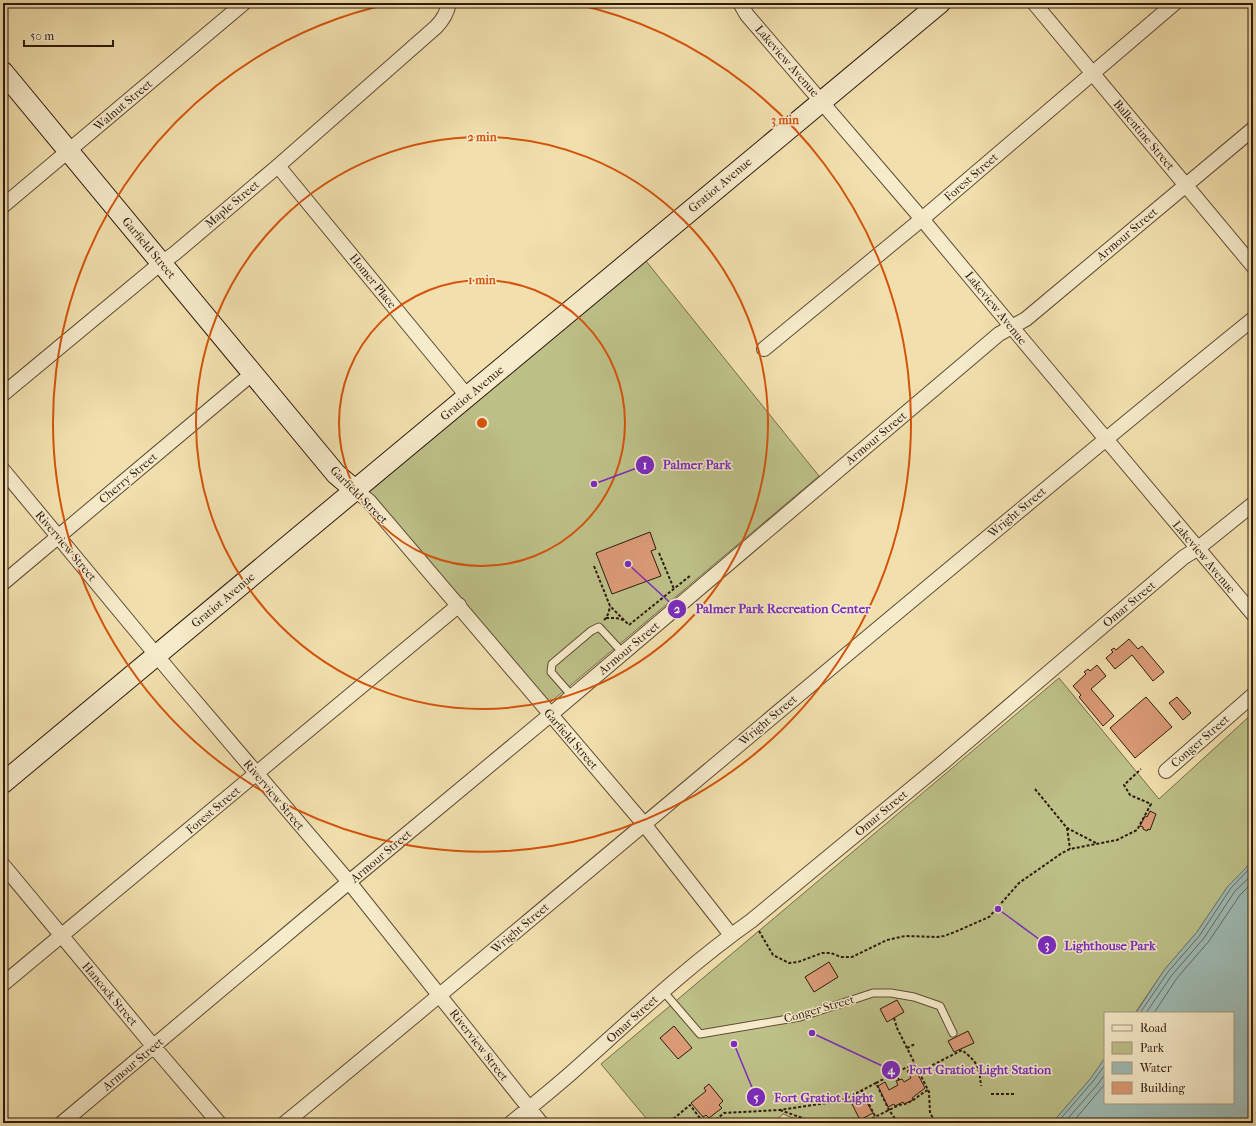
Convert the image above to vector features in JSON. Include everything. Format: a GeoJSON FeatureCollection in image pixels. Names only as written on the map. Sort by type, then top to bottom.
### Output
{"type":"FeatureCollection","features":[{"type":"Feature","properties":{"kind":"street","name":"Walnut Street"},"geometry":{"type":"LineString","coordinates":[[3,206],[244,3]]}},
{"type":"Feature","properties":{"kind":"street","name":"Maple Street"},"geometry":{"type":"LineString","coordinates":[[3,394],[161,263],[174,254],[278,166],[436,27],[447,13],[449,3]]}},
{"type":"Feature","properties":{"kind":"street","name":"Lakeview Avenue"},"geometry":{"type":"LineString","coordinates":[[740,3],[747,14],[922,219],[1253,614]]}},
{"type":"Feature","properties":{"kind":"street","name":"Gratiot Avenue"},"geometry":{"type":"LineString","coordinates":[[3,783],[940,3]]}},
{"type":"Feature","properties":{"kind":"street","name":"Ballentine Street"},"geometry":{"type":"LineString","coordinates":[[1034,3],[1253,266]]}},
{"type":"Feature","properties":{"kind":"street","name":"Forest Street"},"geometry":{"type":"LineString","coordinates":[[764,348],[922,219],[1175,3]]}},
{"type":"Feature","properties":{"kind":"street","name":"Garfield Street"},"geometry":{"type":"LineString","coordinates":[[3,72],[336,474],[369,501],[644,824],[731,935]]}},
{"type":"Feature","properties":{"kind":"street","name":"Armour Street"},"geometry":{"type":"LineString","coordinates":[[62,1123],[550,715],[993,339],[1026,319],[1253,129]]}},
{"type":"Feature","properties":{"kind":"street","name":"Homer Place"},"geometry":{"type":"LineString","coordinates":[[278,166],[468,397]]}},
{"type":"Feature","properties":{"kind":"street","name":"Wright Street"},"geometry":{"type":"LineString","coordinates":[[285,1123],[440,996],[1106,439],[1253,319]]}},
{"type":"Feature","properties":{"kind":"street","name":"Cherry Street"},"geometry":{"type":"LineString","coordinates":[[3,583],[253,373]]}},
{"type":"Feature","properties":{"kind":"street","name":"Riverview Street"},"geometry":{"type":"LineString","coordinates":[[3,470],[256,774],[349,882],[541,1123]]}},
{"type":"Feature","properties":{"kind":"street","name":"Omar Street"},"geometry":{"type":"LineString","coordinates":[[511,1123],[577,1068],[663,991],[731,935],[751,921],[946,760],[1184,557],[1197,549],[1253,504]]}},
{"type":"Feature","properties":{"kind":"street","name":"Forest Street"},"geometry":{"type":"LineString","coordinates":[[3,984],[459,605]]}},
{"type":"Feature","properties":{"kind":"street","name":"Conger Street"},"geometry":{"type":"LineString","coordinates":[[1166,771],[1253,695]]}},
{"type":"Feature","properties":{"kind":"street","name":"Hancock Street"},"geometry":{"type":"LineString","coordinates":[[3,865],[219,1123]]}},
{"type":"Feature","properties":{"kind":"lane"},"geometry":{"type":"LineString","coordinates":[[572,696],[551,672],[552,664],[591,631],[599,627],[623,653]]}},
{"type":"Feature","properties":{"kind":"lane","name":"Conger Street"},"geometry":{"type":"LineString","coordinates":[[663,991],[700,1034],[800,1017],[873,994],[885,993],[914,997],[940,1006],[953,1033]]}},
{"type":"Feature","properties":{"kind":"path"},"geometry":{"type":"LineString","coordinates":[[659,553],[674,589]]}},
{"type":"Feature","properties":{"kind":"path"},"geometry":{"type":"LineString","coordinates":[[594,566],[610,606],[629,625],[691,575]]}},
{"type":"Feature","properties":{"kind":"path"},"geometry":{"type":"LineString","coordinates":[[599,627],[606,618],[610,606]]}},
{"type":"Feature","properties":{"kind":"path"},"geometry":{"type":"LineString","coordinates":[[606,618],[616,618],[624,621]]}},
{"type":"Feature","properties":{"kind":"path"},"geometry":{"type":"LineString","coordinates":[[751,921],[761,934],[773,955],[789,963],[798,962],[822,953],[831,953],[841,957],[852,957],[887,940],[905,936],[944,936],[989,917],[1019,883],[1062,853],[1070,849],[1117,840],[1137,830],[1151,804],[1130,795],[1124,785],[1141,769]]}},
{"type":"Feature","properties":{"kind":"path"},"geometry":{"type":"LineString","coordinates":[[1035,789],[1067,828],[1097,844]]}},
{"type":"Feature","properties":{"kind":"path"},"geometry":{"type":"LineString","coordinates":[[1067,828],[1070,849]]}},
{"type":"Feature","properties":{"kind":"path"},"geometry":{"type":"LineString","coordinates":[[894,1018],[897,1028],[928,1090],[930,1113],[936,1123]]}},
{"type":"Feature","properties":{"kind":"path"},"geometry":{"type":"LineString","coordinates":[[907,1048],[915,1044]]}},
{"type":"Feature","properties":{"kind":"path"},"geometry":{"type":"LineString","coordinates":[[919,1072],[962,1050],[978,1065],[981,1086]]}},
{"type":"Feature","properties":{"kind":"path"},"geometry":{"type":"LineString","coordinates":[[703,1122],[690,1106],[672,1120],[712,1123],[724,1113],[779,1110],[841,1101],[915,1063]]}},
{"type":"Feature","properties":{"kind":"path"},"geometry":{"type":"LineString","coordinates":[[895,1074],[898,1080]]}},
{"type":"Feature","properties":{"kind":"path"},"geometry":{"type":"LineString","coordinates":[[876,1083],[889,1110],[898,1123]]}},
{"type":"Feature","properties":{"kind":"path"},"geometry":{"type":"LineString","coordinates":[[863,1123],[899,1105],[906,1104],[917,1099],[919,1095],[928,1090]]}},
{"type":"Feature","properties":{"kind":"path"},"geometry":{"type":"LineString","coordinates":[[862,1091],[876,1116]]}},
{"type":"Feature","properties":{"kind":"path"},"geometry":{"type":"LineString","coordinates":[[991,1094],[1015,1094]]}},
{"type":"Feature","properties":{"kind":"path"},"geometry":{"type":"LineString","coordinates":[[719,1110],[722,1115]]}},
{"type":"Feature","properties":{"kind":"path"},"geometry":{"type":"LineString","coordinates":[[779,1110],[805,1119],[832,1123]]}},
{"type":"Feature","properties":{"kind":"path"},"geometry":{"type":"LineString","coordinates":[[716,1113],[719,1117]]}},
{"type":"Feature","properties":{"kind":"path"},"geometry":{"type":"LineString","coordinates":[[712,1116],[715,1120]]}},
{"type":"Feature","properties":{"kind":"green space"},"geometry":{"type":"Polygon","coordinates":[[[646,261],[819,476],[546,706],[369,492],[646,261]]]}},
{"type":"Feature","properties":{"kind":"green space"},"geometry":{"type":"Polygon","coordinates":[[[1059,678],[1159,799],[1253,713],[1253,859],[1228,886],[1197,932],[1165,969],[1136,1012],[1104,1012],[1104,1059],[1091,1078],[1052,1123],[805,1123],[783,1114],[773,1123],[650,1123],[601,1064],[1059,678]]]}},
{"type":"Feature","properties":{"kind":"water"},"geometry":{"type":"Polygon","coordinates":[[[1253,859],[1253,1123],[1052,1123],[1091,1078],[1104,1059],[1104,1104],[1234,1104],[1234,1012],[1137,1012],[1165,969],[1197,932],[1228,886],[1253,859]]]}},
{"type":"Feature","properties":{"kind":"building"},"geometry":{"type":"Polygon","coordinates":[[[650,532],[656,549],[651,551],[661,576],[612,594],[596,553],[650,532]]]}},
{"type":"Feature","properties":{"kind":"building"},"geometry":{"type":"Polygon","coordinates":[[[1129,639],[1138,649],[1142,646],[1164,672],[1153,681],[1132,655],[1115,669],[1106,658],[1113,652],[1111,650],[1114,648],[1116,650],[1129,639]]]}},
{"type":"Feature","properties":{"kind":"building"},"geometry":{"type":"Polygon","coordinates":[[[1097,665],[1106,676],[1091,689],[1114,716],[1103,726],[1079,697],[1081,695],[1073,686],[1086,674],[1084,672],[1088,669],[1090,671],[1097,665]]]}},
{"type":"Feature","properties":{"kind":"building"},"geometry":{"type":"Polygon","coordinates":[[[1146,697],[1172,727],[1135,758],[1110,728],[1146,697]]]}},
{"type":"Feature","properties":{"kind":"building"},"geometry":{"type":"Polygon","coordinates":[[[1177,697],[1191,713],[1183,720],[1169,703],[1177,697]]]}},
{"type":"Feature","properties":{"kind":"building"},"geometry":{"type":"Polygon","coordinates":[[[1150,811],[1156,814],[1150,830],[1148,829],[1147,831],[1140,826],[1145,816],[1147,817],[1150,811]]]}},
{"type":"Feature","properties":{"kind":"building"},"geometry":{"type":"Polygon","coordinates":[[[829,962],[838,977],[814,992],[805,977],[829,962]]]}},
{"type":"Feature","properties":{"kind":"building"},"geometry":{"type":"Polygon","coordinates":[[[897,1000],[904,1012],[887,1022],[880,1009],[897,1000]]]}},
{"type":"Feature","properties":{"kind":"building"},"geometry":{"type":"Polygon","coordinates":[[[674,1026],[692,1048],[678,1059],[660,1038],[674,1026]]]}},
{"type":"Feature","properties":{"kind":"building"},"geometry":{"type":"Polygon","coordinates":[[[968,1031],[974,1043],[954,1052],[948,1041],[968,1031]]]}},
{"type":"Feature","properties":{"kind":"building"},"geometry":{"type":"Polygon","coordinates":[[[914,1067],[925,1088],[912,1098],[913,1100],[904,1104],[903,1102],[895,1106],[894,1104],[888,1107],[878,1086],[885,1082],[889,1090],[898,1085],[896,1081],[902,1079],[904,1082],[911,1078],[907,1071],[914,1067]]]}},
{"type":"Feature","properties":{"kind":"building"},"geometry":{"type":"Polygon","coordinates":[[[709,1084],[723,1101],[719,1105],[722,1108],[709,1118],[706,1115],[703,1117],[691,1103],[706,1091],[704,1088],[709,1084]]]}},
{"type":"Feature","properties":{"kind":"building"},"geometry":{"type":"Polygon","coordinates":[[[860,1100],[861,1103],[866,1101],[873,1113],[860,1120],[852,1104],[860,1100]]]}},
{"type":"Feature","properties":{"kind":"place","name":"Palmer Park"},"geometry":{"type":"Point","coordinates":[594,484]}},
{"type":"Feature","properties":{"kind":"place","name":"Palmer Park Recreation Center"},"geometry":{"type":"Point","coordinates":[628,564]}},
{"type":"Feature","properties":{"kind":"place","name":"Lighthouse Park"},"geometry":{"type":"Point","coordinates":[998,909]}},
{"type":"Feature","properties":{"kind":"place","name":"Fort Gratiot Light Station"},"geometry":{"type":"Point","coordinates":[812,1033]}},
{"type":"Feature","properties":{"kind":"place","name":"Fort Gratiot Light"},"geometry":{"type":"Point","coordinates":[734,1044]}}]}
